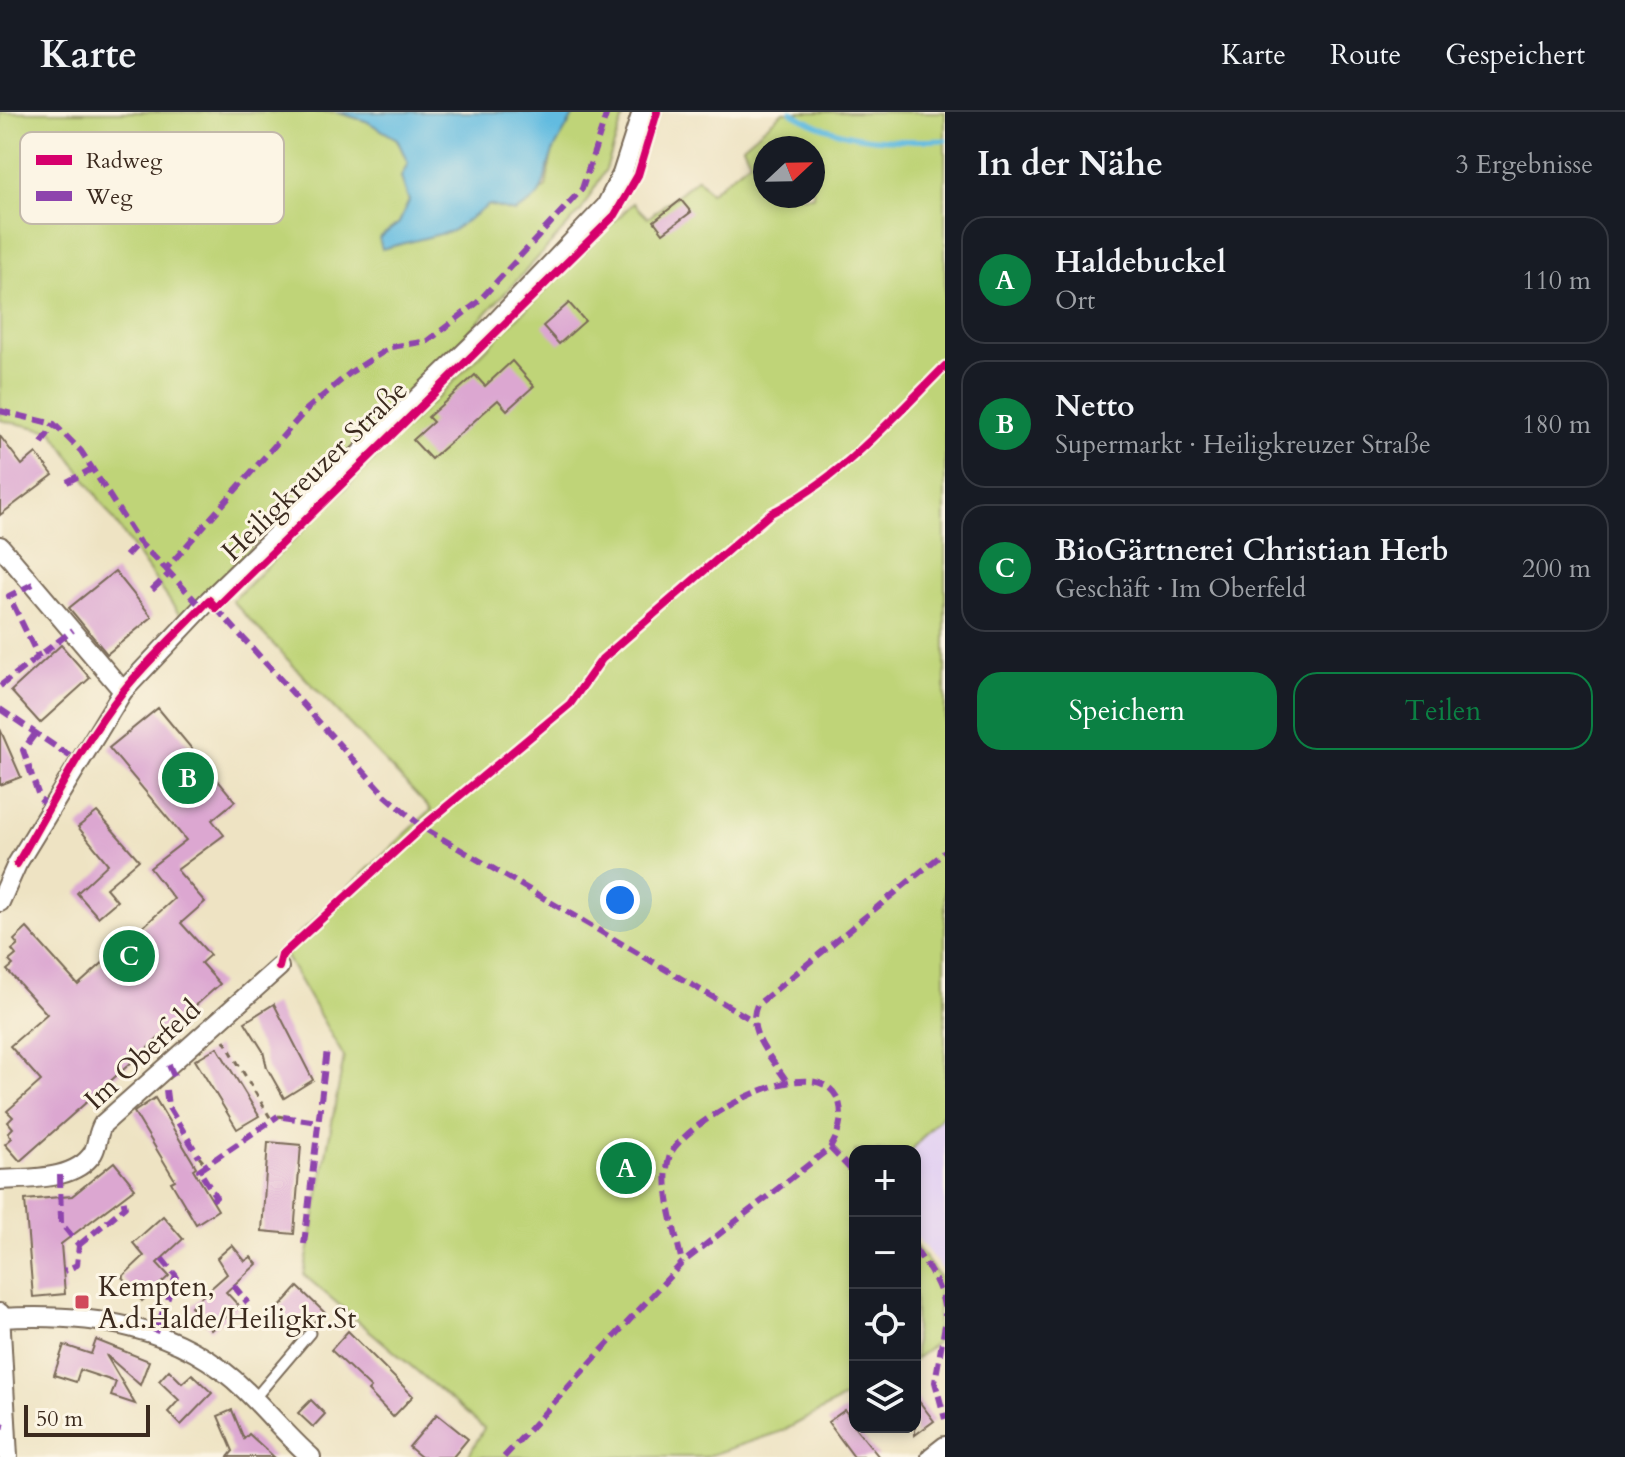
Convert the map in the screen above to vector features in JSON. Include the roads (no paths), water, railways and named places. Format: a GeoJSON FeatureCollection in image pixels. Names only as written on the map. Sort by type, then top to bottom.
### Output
{"type":"FeatureCollection","features":[{"type":"Feature","properties":{"kind":"street","name":"Heiligkreuzer Straße"},"geometry":{"type":"LineString","coordinates":[[0,902],[8,861],[123,691],[209,600],[491,327],[606,206],[622,174],[642,112]]}},
{"type":"Feature","properties":{"kind":"street"},"geometry":{"type":"LineString","coordinates":[[0,546],[123,691]]}},
{"type":"Feature","properties":{"kind":"street","name":"Im Oberfeld"},"geometry":{"type":"LineString","coordinates":[[0,1180],[60,1175],[87,1161],[95,1149],[97,1134],[103,1124],[279,967]]}},
{"type":"Feature","properties":{"kind":"street"},"geometry":{"type":"LineString","coordinates":[[8,1457],[0,1316],[77,1316],[150,1330],[200,1354],[254,1399],[311,1457]]}},
{"type":"Feature","properties":{"kind":"street"},"geometry":{"type":"LineString","coordinates":[[931,1457],[945,1446]]}},
{"type":"Feature","properties":{"kind":"lane"},"geometry":{"type":"LineString","coordinates":[[254,1399],[310,1333]]}},
{"type":"Feature","properties":{"kind":"water"},"geometry":{"type":"Polygon","coordinates":[[[336,112],[575,112],[553,152],[539,194],[526,206],[514,212],[489,205],[452,231],[382,249],[379,238],[399,223],[409,201],[401,177],[408,163],[397,139],[366,121],[336,112]]]}},
{"type":"Feature","properties":{"kind":"waterway"},"geometry":{"type":"LineString","coordinates":[[791,112],[847,135],[884,140],[945,140]]}},
{"type":"Feature","properties":{"kind":"place","name":"Netto"},"geometry":{"type":"Point","coordinates":[188,778]}},
{"type":"Feature","properties":{"kind":"place","name":"BioGärtnerei Christian Herb"},"geometry":{"type":"Point","coordinates":[129,956]}},
{"type":"Feature","properties":{"kind":"place","name":"Haldebuckel"},"geometry":{"type":"Point","coordinates":[626,1168]}},
{"type":"Feature","properties":{"kind":"place","name":"Kempten, A.d.Halde/Heiligkr.St"},"geometry":{"type":"Point","coordinates":[82,1302]}}]}
